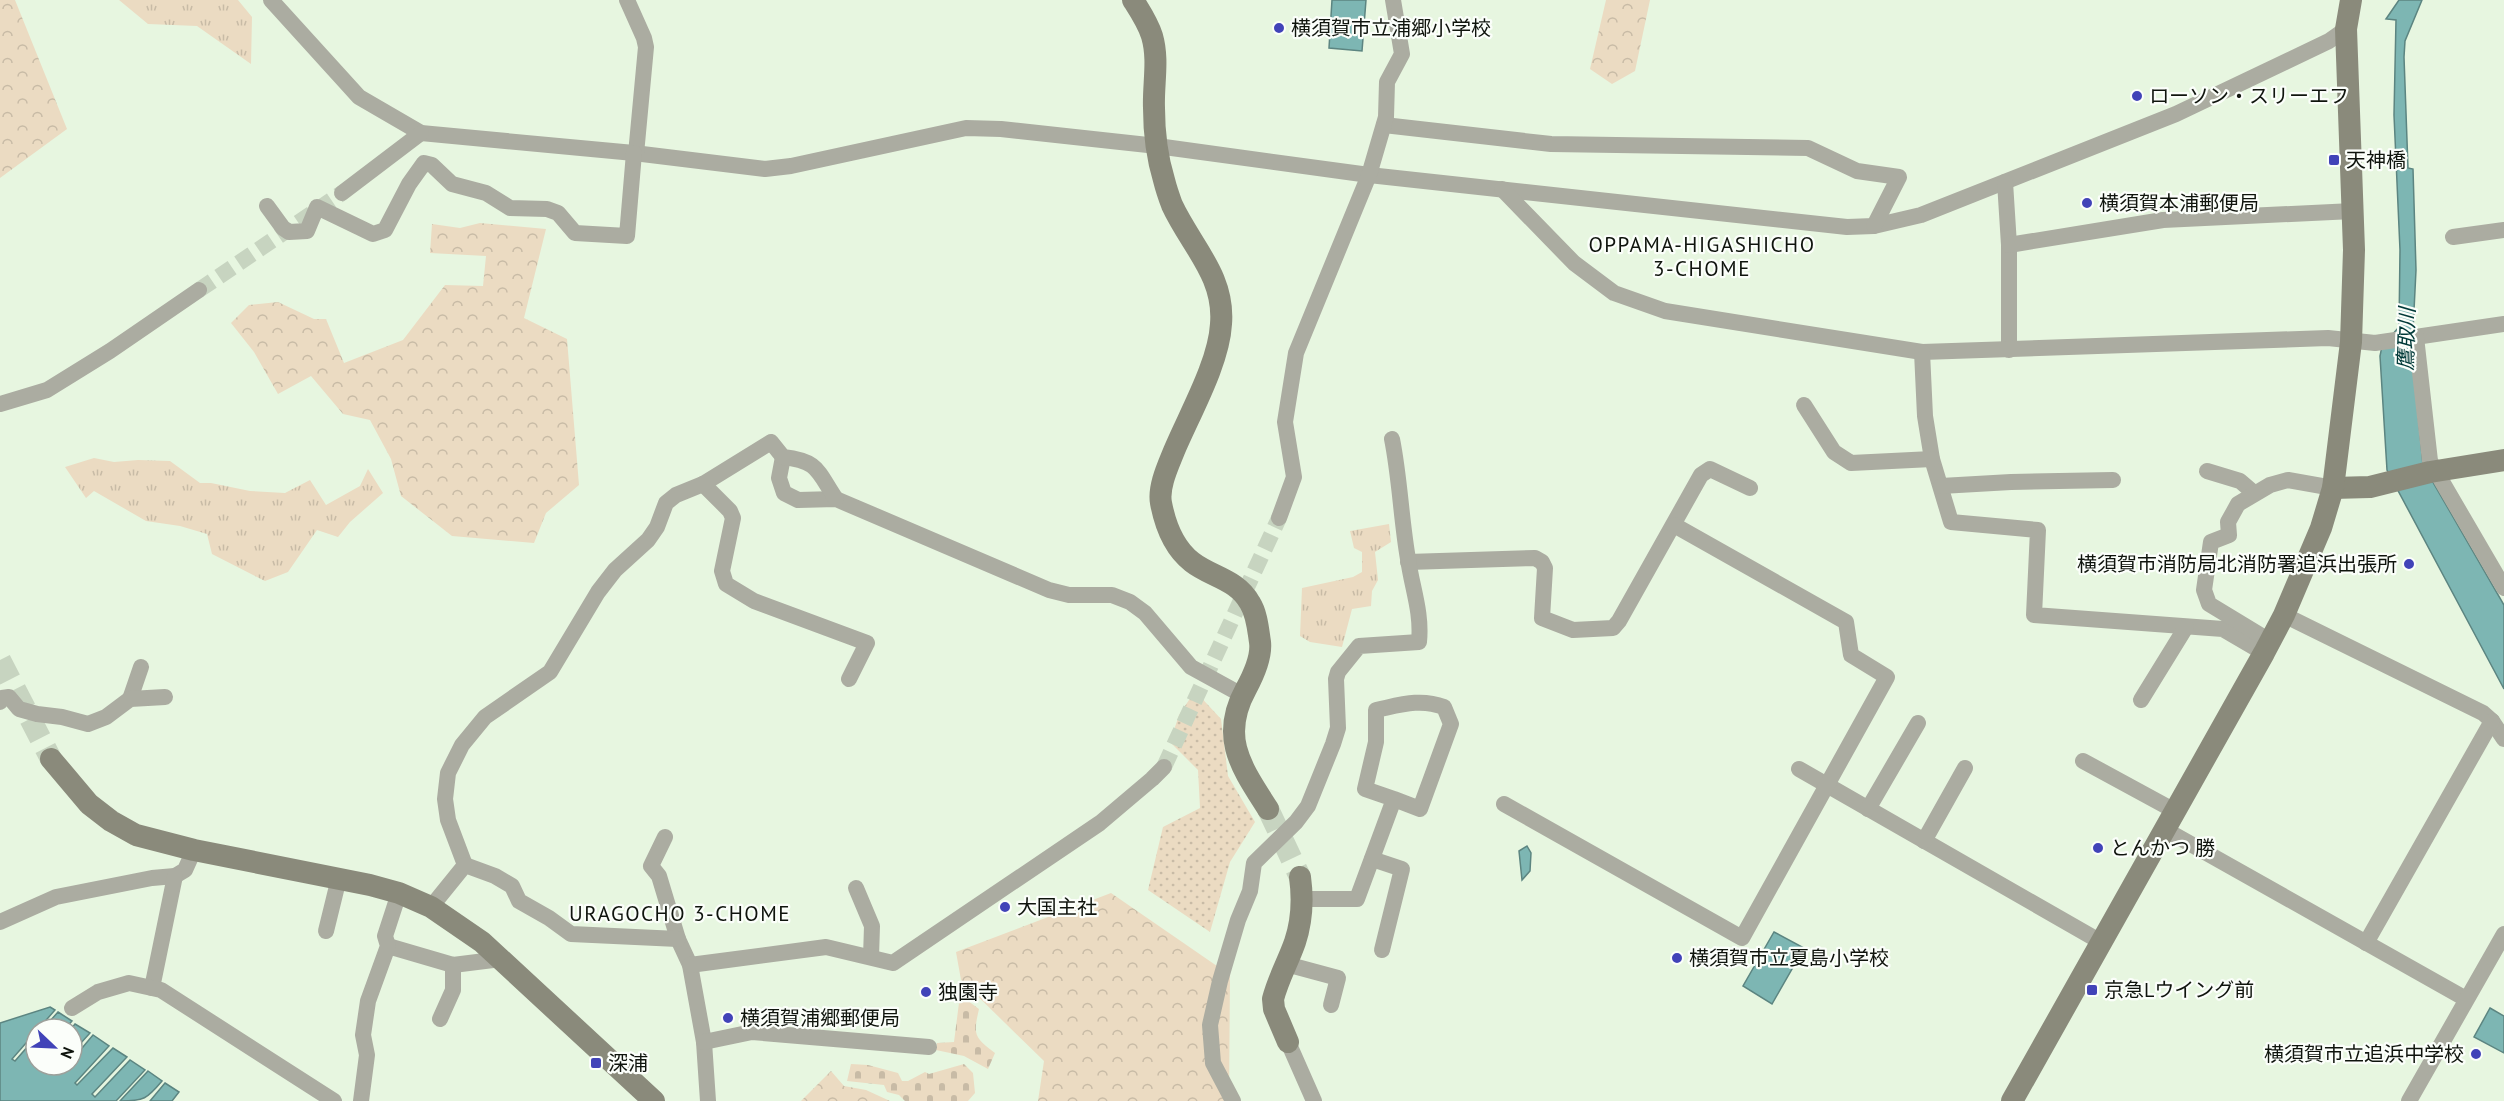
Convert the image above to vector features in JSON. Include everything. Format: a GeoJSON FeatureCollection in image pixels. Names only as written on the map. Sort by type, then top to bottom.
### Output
{"type":"FeatureCollection","features":[{"type":"Feature","properties":{"kind":"street"},"geometry":{"type":"LineString","coordinates":[[271,0],[359,97],[421,133],[635,153],[765,169],[791,166],[966,128],[1001,129],[1369,175],[1847,227],[1874,226],[1907,220],[2176,114],[2329,41],[2346,28]]}},
{"type":"Feature","properties":{"kind":"street"},"geometry":{"type":"LineString","coordinates":[[267,206],[283,228],[289,232],[307,231],[317,207],[373,234],[385,230],[409,184],[424,164],[432,165],[452,184],[486,193],[510,208],[547,209],[558,213],[575,233],[627,236],[646,47],[627,0]]}},
{"type":"Feature","properties":{"kind":"street"},"geometry":{"type":"LineString","coordinates":[[1133,0],[1152,36],[1156,58],[1154,107],[1157,147],[1172,205],[1214,275],[1220,298],[1221,324],[1216,352],[1166,471],[1160,500],[1165,523],[1176,544],[1192,562],[1237,586],[1250,603],[1261,646],[1233,726],[1235,750],[1241,767],[1268,809]]}},
{"type":"Feature","properties":{"kind":"street"},"geometry":{"type":"LineString","coordinates":[[1279,518],[1294,477],[1285,422],[1296,353],[1369,175],[1386,117],[1387,82],[1402,54],[1393,0]]}},
{"type":"Feature","properties":{"kind":"street"},"geometry":{"type":"LineString","coordinates":[[2012,1101],[2267,647],[2284,615],[2321,528],[2333,488],[2352,342],[2353,212],[2346,28],[2351,0]]}},
{"type":"Feature","properties":{"kind":"street"},"geometry":{"type":"LineString","coordinates":[[1384,124],[1551,144],[1808,148],[1857,171],[1899,177],[1874,226]]}},
{"type":"Feature","properties":{"kind":"street"},"geometry":{"type":"LineString","coordinates":[[342,193],[421,133]]}},
{"type":"Feature","properties":{"kind":"street"},"geometry":{"type":"LineString","coordinates":[[2005,182],[2009,245],[2009,350]]}},
{"type":"Feature","properties":{"kind":"street"},"geometry":{"type":"LineString","coordinates":[[1502,189],[1574,263],[1614,293],[1665,311],[1922,352],[2328,338],[2375,343],[2504,324]]}},
{"type":"Feature","properties":{"kind":"street"},"geometry":{"type":"LineString","coordinates":[[2009,245],[2163,220],[2353,212]]}},
{"type":"Feature","properties":{"kind":"street"},"geometry":{"type":"LineString","coordinates":[[2452,237],[2504,230]]}},
{"type":"Feature","properties":{"kind":"street"},"geometry":{"type":"LineString","coordinates":[[0,404],[47,390],[110,351],[199,290]]}},
{"type":"Feature","properties":{"kind":"street"},"geometry":{"type":"LineString","coordinates":[[2416,337],[2433,471],[2497,569],[2504,588]]}},
{"type":"Feature","properties":{"kind":"street"},"geometry":{"type":"LineString","coordinates":[[1922,352],[1925,416],[1932,459],[1950,522],[2038,530],[2034,615],[2223,629],[2267,647]]}},
{"type":"Feature","properties":{"kind":"street"},"geometry":{"type":"LineString","coordinates":[[1804,405],[1834,452],[1851,463],[1932,459]]}},
{"type":"Feature","properties":{"kind":"street"},"geometry":{"type":"LineString","coordinates":[[1233,1101],[1213,1063],[1210,1025],[1238,920],[1250,891],[1254,863],[1296,822],[1308,806],[1338,728],[1336,679],[1338,672],[1359,646],[1419,642],[1417,595],[1408,562],[1392,439]]}},
{"type":"Feature","properties":{"kind":"street"},"geometry":{"type":"LineString","coordinates":[[678,939],[571,934],[519,900],[512,886],[495,876],[465,865],[448,820],[446,799],[448,773],[462,745],[485,717],[550,672],[598,592],[615,570],[648,540],[657,527],[666,503],[676,495],[703,484],[771,442],[783,457],[802,459],[814,465],[836,499]]}},
{"type":"Feature","properties":{"kind":"street"},"geometry":{"type":"LineString","coordinates":[[783,457],[779,478],[784,493],[798,500],[836,499],[1049,590],[1069,595],[1112,595],[1130,602],[1146,613],[1191,667],[1242,695]]}},
{"type":"Feature","properties":{"kind":"street"},"geometry":{"type":"LineString","coordinates":[[2267,647],[2209,604],[2204,590],[2211,542],[2229,535],[2228,522],[2238,504],[2270,485],[2288,480],[2333,488],[2370,487],[2433,471],[2504,460]]}},
{"type":"Feature","properties":{"kind":"street"},"geometry":{"type":"LineString","coordinates":[[1408,562],[1535,558],[1542,562],[1545,568],[1542,618],[1573,630],[1613,628],[1701,475],[1710,469],[1750,488]]}},
{"type":"Feature","properties":{"kind":"street"},"geometry":{"type":"LineString","coordinates":[[2207,471],[2240,481],[2254,493]]}},
{"type":"Feature","properties":{"kind":"street"},"geometry":{"type":"LineString","coordinates":[[1941,486],[2113,480]]}},
{"type":"Feature","properties":{"kind":"street"},"geometry":{"type":"LineString","coordinates":[[703,484],[730,511],[733,518],[722,571],[726,584],[754,601],[867,643],[849,679]]}},
{"type":"Feature","properties":{"kind":"street"},"geometry":{"type":"LineString","coordinates":[[1504,804],[1742,938],[1887,677],[1851,655],[1846,622],[1674,525]]}},
{"type":"Feature","properties":{"kind":"street"},"geometry":{"type":"LineString","coordinates":[[2284,615],[2483,713],[2492,721],[2504,739]]}},
{"type":"Feature","properties":{"kind":"street"},"geometry":{"type":"LineString","coordinates":[[2141,700],[2186,627]]}},
{"type":"Feature","properties":{"kind":"street"},"geometry":{"type":"LineString","coordinates":[[0,702],[2,698],[9,697],[19,709],[88,724],[106,717],[130,699],[141,667]]}},
{"type":"Feature","properties":{"kind":"street"},"geometry":{"type":"LineString","coordinates":[[130,699],[165,698]]}},
{"type":"Feature","properties":{"kind":"street"},"geometry":{"type":"LineString","coordinates":[[1413,702],[1430,702],[1444,707],[1451,724],[1420,809],[1394,799],[1365,789],[1377,742],[1376,710],[1413,702]]}},
{"type":"Feature","properties":{"kind":"street"},"geometry":{"type":"LineString","coordinates":[[2367,943],[2492,721]]}},
{"type":"Feature","properties":{"kind":"street"},"geometry":{"type":"LineString","coordinates":[[1868,809],[1918,723]]}},
{"type":"Feature","properties":{"kind":"street"},"geometry":{"type":"LineString","coordinates":[[51,759],[89,804],[111,821],[136,835],[194,850],[339,878],[399,893],[431,907],[467,931],[501,959],[654,1101]]}},
{"type":"Feature","properties":{"kind":"street"},"geometry":{"type":"LineString","coordinates":[[2083,761],[2170,820],[2367,943],[2466,999]]}},
{"type":"Feature","properties":{"kind":"street"},"geometry":{"type":"LineString","coordinates":[[690,965],[826,947],[893,963],[1100,823],[1164,767]]}},
{"type":"Feature","properties":{"kind":"street"},"geometry":{"type":"LineString","coordinates":[[1924,841],[1965,768]]}},
{"type":"Feature","properties":{"kind":"street"},"geometry":{"type":"LineString","coordinates":[[1799,769],[2101,942]]}},
{"type":"Feature","properties":{"kind":"street"},"geometry":{"type":"LineString","coordinates":[[1314,1101],[1274,1009],[1273,999],[1295,941],[1301,888],[1357,899],[1394,799]]}},
{"type":"Feature","properties":{"kind":"street"},"geometry":{"type":"LineString","coordinates":[[665,837],[651,866],[659,876],[678,939],[690,965],[704,1042],[708,1101]]}},
{"type":"Feature","properties":{"kind":"street"},"geometry":{"type":"LineString","coordinates":[[0,922],[56,897],[152,878],[175,876],[185,870],[194,850]]}},
{"type":"Feature","properties":{"kind":"street"},"geometry":{"type":"LineString","coordinates":[[1372,859],[1402,869],[1382,950]]}},
{"type":"Feature","properties":{"kind":"street"},"geometry":{"type":"LineString","coordinates":[[431,907],[465,865]]}},
{"type":"Feature","properties":{"kind":"street"},"geometry":{"type":"LineString","coordinates":[[152,988],[175,876]]}},
{"type":"Feature","properties":{"kind":"street"},"geometry":{"type":"LineString","coordinates":[[326,932],[336,911],[339,878]]}},
{"type":"Feature","properties":{"kind":"street"},"geometry":{"type":"LineString","coordinates":[[856,888],[872,926],[871,957]]}},
{"type":"Feature","properties":{"kind":"street"},"geometry":{"type":"LineString","coordinates":[[361,1101],[367,1055],[363,1035],[368,1001],[388,945],[385,936],[399,893]]}},
{"type":"Feature","properties":{"kind":"street"},"geometry":{"type":"LineString","coordinates":[[2409,1101],[2504,934]]}},
{"type":"Feature","properties":{"kind":"street"},"geometry":{"type":"LineString","coordinates":[[388,945],[453,965],[501,959]]}},
{"type":"Feature","properties":{"kind":"street"},"geometry":{"type":"LineString","coordinates":[[1286,964],[1338,978],[1331,1005]]}},
{"type":"Feature","properties":{"kind":"street"},"geometry":{"type":"LineString","coordinates":[[440,1019],[453,990],[453,965]]}},
{"type":"Feature","properties":{"kind":"street"},"geometry":{"type":"LineString","coordinates":[[72,1008],[98,992],[129,983],[161,990],[334,1101]]}},
{"type":"Feature","properties":{"kind":"street"},"geometry":{"type":"LineString","coordinates":[[704,1042],[752,1032],[929,1047]]}},
{"type":"Feature","properties":{"kind":"green space"},"geometry":{"type":"Polygon","coordinates":[[[0,0],[15,0],[67,129],[0,178],[0,0]]]}},
{"type":"Feature","properties":{"kind":"green space"},"geometry":{"type":"Polygon","coordinates":[[[119,0],[238,0],[252,17],[251,64],[197,26],[148,24],[119,0]]]}},
{"type":"Feature","properties":{"kind":"green space"},"geometry":{"type":"Polygon","coordinates":[[[1606,0],[1650,0],[1635,71],[1612,84],[1590,69],[1606,0]]]}},
{"type":"Feature","properties":{"kind":"green space"},"geometry":{"type":"Polygon","coordinates":[[[480,223],[546,229],[524,318],[567,339],[579,485],[546,513],[534,543],[452,536],[401,496],[391,459],[370,420],[343,414],[311,376],[278,394],[254,352],[231,323],[249,305],[278,302],[314,319],[326,319],[344,363],[403,340],[445,285],[483,286],[486,256],[430,253],[432,224],[460,228],[480,223]]]}},
{"type":"Feature","properties":{"kind":"green space"},"geometry":{"type":"Polygon","coordinates":[[[94,458],[114,462],[170,461],[200,483],[250,491],[285,493],[310,480],[326,505],[360,486],[368,469],[383,493],[350,522],[338,537],[317,530],[288,572],[265,581],[212,554],[207,534],[180,526],[146,521],[94,491],[86,498],[65,467],[94,458]]]}},
{"type":"Feature","properties":{"kind":"green space"},"geometry":{"type":"Polygon","coordinates":[[[1389,524],[1391,542],[1375,552],[1378,580],[1372,591],[1371,606],[1352,609],[1342,647],[1310,642],[1300,636],[1302,588],[1353,577],[1362,572],[1362,552],[1354,548],[1350,531],[1389,524]]]}},
{"type":"Feature","properties":{"kind":"green space"},"geometry":{"type":"Polygon","coordinates":[[[1195,691],[1221,719],[1228,776],[1255,822],[1230,862],[1210,932],[1148,890],[1163,827],[1200,808],[1198,770],[1170,742],[1179,715],[1195,691]]]}},
{"type":"Feature","properties":{"kind":"green space"},"geometry":{"type":"Polygon","coordinates":[[[1111,893],[1230,975],[1229,1101],[1038,1101],[1044,1061],[961,980],[956,952],[1111,893]]]}},
{"type":"Feature","properties":{"kind":"green space"},"geometry":{"type":"Polygon","coordinates":[[[960,995],[979,1009],[977,1035],[995,1053],[988,1069],[964,1056],[936,1050],[937,1043],[954,1042],[960,995]]]}},
{"type":"Feature","properties":{"kind":"green space"},"geometry":{"type":"Polygon","coordinates":[[[851,1064],[868,1065],[898,1073],[902,1081],[908,1081],[925,1072],[929,1074],[964,1064],[973,1073],[975,1093],[968,1101],[905,1101],[899,1095],[887,1092],[884,1085],[847,1081],[851,1064]]]}},
{"type":"Feature","properties":{"kind":"green space"},"geometry":{"type":"Polygon","coordinates":[[[831,1071],[844,1086],[866,1090],[890,1101],[801,1101],[831,1071]]]}},
{"type":"Feature","properties":{"kind":"water"},"geometry":{"type":"Polygon","coordinates":[[[1332,0],[1366,0],[1362,51],[1329,48],[1332,0]]]}},
{"type":"Feature","properties":{"kind":"water","name":"鷹取川"},"geometry":{"type":"Polygon","coordinates":[[[2399,0],[2422,0],[2405,41],[2404,57],[2408,168],[2413,169],[2416,270],[2412,351],[2423,465],[2504,605],[2504,689],[2387,470],[2380,356],[2382,346],[2399,327],[2400,250],[2394,115],[2396,20],[2386,19],[2399,0]]]}},
{"type":"Feature","properties":{"kind":"water"},"geometry":{"type":"Polygon","coordinates":[[[1527,846],[1531,853],[1530,871],[1522,880],[1519,851],[1527,846]]]}},
{"type":"Feature","properties":{"kind":"water"},"geometry":{"type":"Polygon","coordinates":[[[1774,932],[1804,948],[1772,1004],[1743,986],[1774,932]]]}},
{"type":"Feature","properties":{"kind":"water"},"geometry":{"type":"Polygon","coordinates":[[[50,1007],[55,1010],[49,1017],[24,1017],[24,1045],[12,1059],[15,1061],[24,1051],[24,1077],[81,1077],[75,1083],[77,1085],[113,1048],[127,1057],[92,1094],[95,1097],[130,1060],[145,1070],[116,1101],[0,1101],[0,1023],[50,1007]]]}},
{"type":"Feature","properties":{"kind":"water"},"geometry":{"type":"Polygon","coordinates":[[[2490,1008],[2504,1016],[2504,1053],[2474,1037],[2490,1008]]]}},
{"type":"Feature","properties":{"kind":"water"},"geometry":{"type":"Polygon","coordinates":[[[58,1012],[66,1017],[54,1017],[58,1012]]]}},
{"type":"Feature","properties":{"kind":"water"},"geometry":{"type":"Polygon","coordinates":[[[84,1029],[90,1033],[84,1040],[84,1029]]]}},
{"type":"Feature","properties":{"kind":"water"},"geometry":{"type":"Polygon","coordinates":[[[93,1035],[109,1046],[84,1073],[84,1046],[93,1035]]]}},
{"type":"Feature","properties":{"kind":"water"},"geometry":{"type":"Polygon","coordinates":[[[148,1071],[162,1081],[157,1087],[144,1098],[120,1101],[148,1071]]]}},
{"type":"Feature","properties":{"kind":"water"},"geometry":{"type":"Polygon","coordinates":[[[165,1083],[179,1092],[172,1101],[150,1101],[165,1083]]]}},
{"type":"Feature","properties":{"kind":"tunnel"},"geometry":{"type":"LineString","coordinates":[[199,290],[342,193]]}},
{"type":"Feature","properties":{"kind":"tunnel"},"geometry":{"type":"LineString","coordinates":[[1164,767],[1279,518]]}},
{"type":"Feature","properties":{"kind":"tunnel"},"geometry":{"type":"LineString","coordinates":[[0,660],[51,759]]}},
{"type":"Feature","properties":{"kind":"tunnel"},"geometry":{"type":"LineString","coordinates":[[1268,809],[1300,877]]}},
{"type":"Feature","properties":{"kind":"place","name":"横須賀市立浦郷小学校"},"geometry":{"type":"Point","coordinates":[1279,28]}},
{"type":"Feature","properties":{"kind":"place","name":"ローソン・スリーエフ"},"geometry":{"type":"Point","coordinates":[2137,96]}},
{"type":"Feature","properties":{"kind":"place","name":"天神橋"},"geometry":{"type":"Point","coordinates":[2334,160]}},
{"type":"Feature","properties":{"kind":"place","name":"横須賀本浦郵便局"},"geometry":{"type":"Point","coordinates":[2087,203]}},
{"type":"Feature","properties":{"kind":"place","name":"横須賀市消防局北消防署追浜出張所"},"geometry":{"type":"Point","coordinates":[2409,564]}},
{"type":"Feature","properties":{"kind":"place","name":"とんかつ 勝"},"geometry":{"type":"Point","coordinates":[2098,848]}},
{"type":"Feature","properties":{"kind":"place","name":"大国主社"},"geometry":{"type":"Point","coordinates":[1005,907]}},
{"type":"Feature","properties":{"kind":"place","name":"横須賀市立夏島小学校"},"geometry":{"type":"Point","coordinates":[1677,958]}},
{"type":"Feature","properties":{"kind":"place","name":"京急Lウイング前"},"geometry":{"type":"Point","coordinates":[2092,990]}},
{"type":"Feature","properties":{"kind":"place","name":"独園寺"},"geometry":{"type":"Point","coordinates":[926,992]}},
{"type":"Feature","properties":{"kind":"place","name":"横須賀浦郷郵便局"},"geometry":{"type":"Point","coordinates":[728,1018]}},
{"type":"Feature","properties":{"kind":"place","name":"横須賀市立追浜中学校"},"geometry":{"type":"Point","coordinates":[2476,1054]}},
{"type":"Feature","properties":{"kind":"place","name":"深浦"},"geometry":{"type":"Point","coordinates":[596,1063]}},
{"type":"Feature","properties":{"kind":"district","name":"OPPAMA-HIGASHICHO 3-CHOME"},"geometry":{"type":"Point","coordinates":[1702,256]}},
{"type":"Feature","properties":{"kind":"district","name":"URAGOCHO 3-CHOME"},"geometry":{"type":"Point","coordinates":[680,913]}}]}
